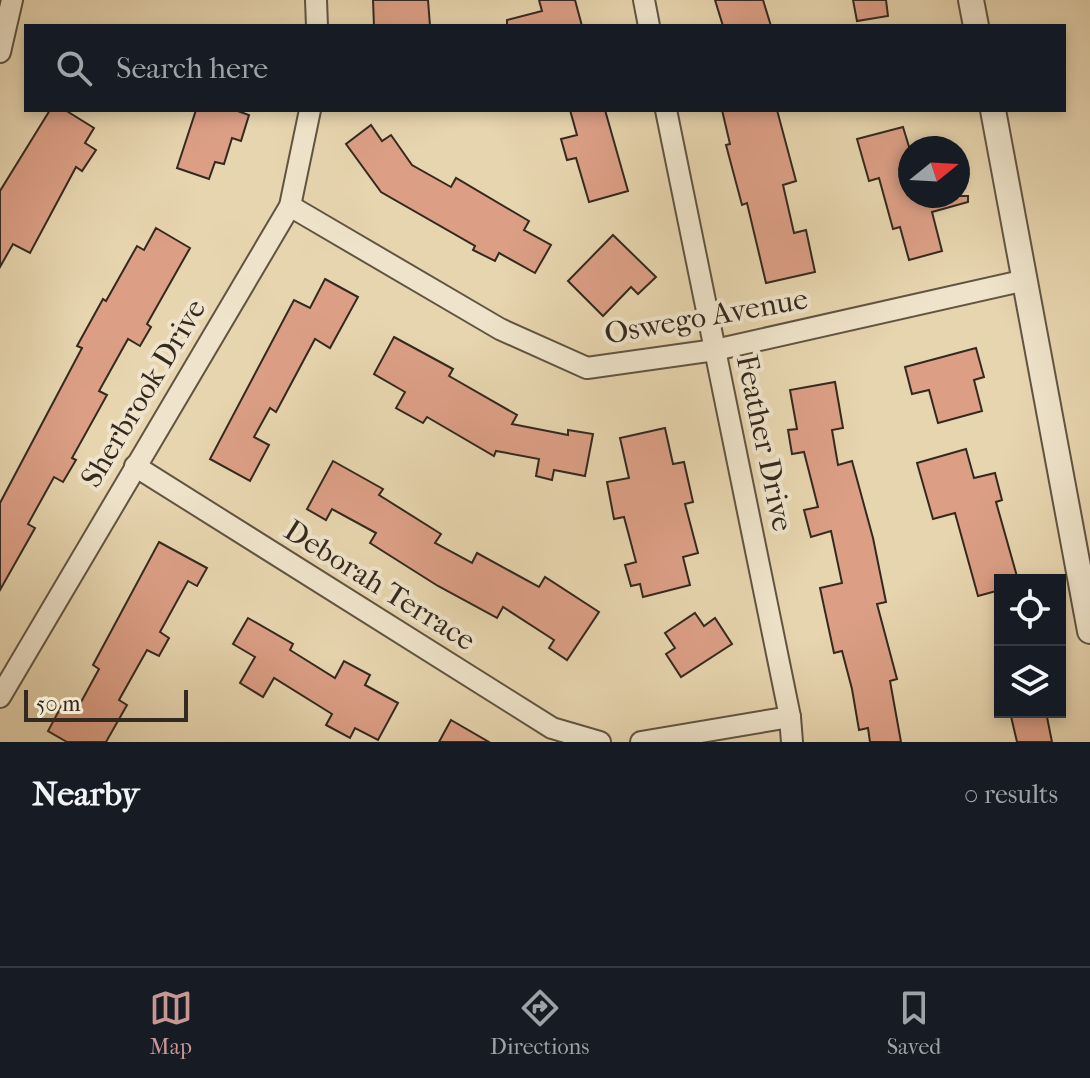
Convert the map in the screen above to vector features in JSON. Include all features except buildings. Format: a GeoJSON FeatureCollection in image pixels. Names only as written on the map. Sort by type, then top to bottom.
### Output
{"type":"FeatureCollection","features":[{"type":"Feature","properties":{"kind":"street"},"geometry":{"type":"LineString","coordinates":[[0,52],[12,0]]}},
{"type":"Feature","properties":{"kind":"street"},"geometry":{"type":"LineString","coordinates":[[316,0],[317,24]]}},
{"type":"Feature","properties":{"kind":"street"},"geometry":{"type":"LineString","coordinates":[[644,0],[649,24]]}},
{"type":"Feature","properties":{"kind":"street"},"geometry":{"type":"LineString","coordinates":[[971,0],[976,24]]}},
{"type":"Feature","properties":{"kind":"street","name":"Sherbrook Drive"},"geometry":{"type":"LineString","coordinates":[[0,697],[290,206],[310,112]]}},
{"type":"Feature","properties":{"kind":"street","name":"Feather Drive"},"geometry":{"type":"LineString","coordinates":[[666,112],[790,717],[792,742]]}},
{"type":"Feature","properties":{"kind":"street"},"geometry":{"type":"LineString","coordinates":[[993,112],[1090,631]]}},
{"type":"Feature","properties":{"kind":"street","name":"Oswego Avenue"},"geometry":{"type":"LineString","coordinates":[[290,206],[500,329],[587,368],[715,350],[1026,280]]}},
{"type":"Feature","properties":{"kind":"street","name":"Deborah Terrace"},"geometry":{"type":"LineString","coordinates":[[135,466],[552,728],[600,742]]}},
{"type":"Feature","properties":{"kind":"street"},"geometry":{"type":"LineString","coordinates":[[641,742],[790,717]]}}]}
